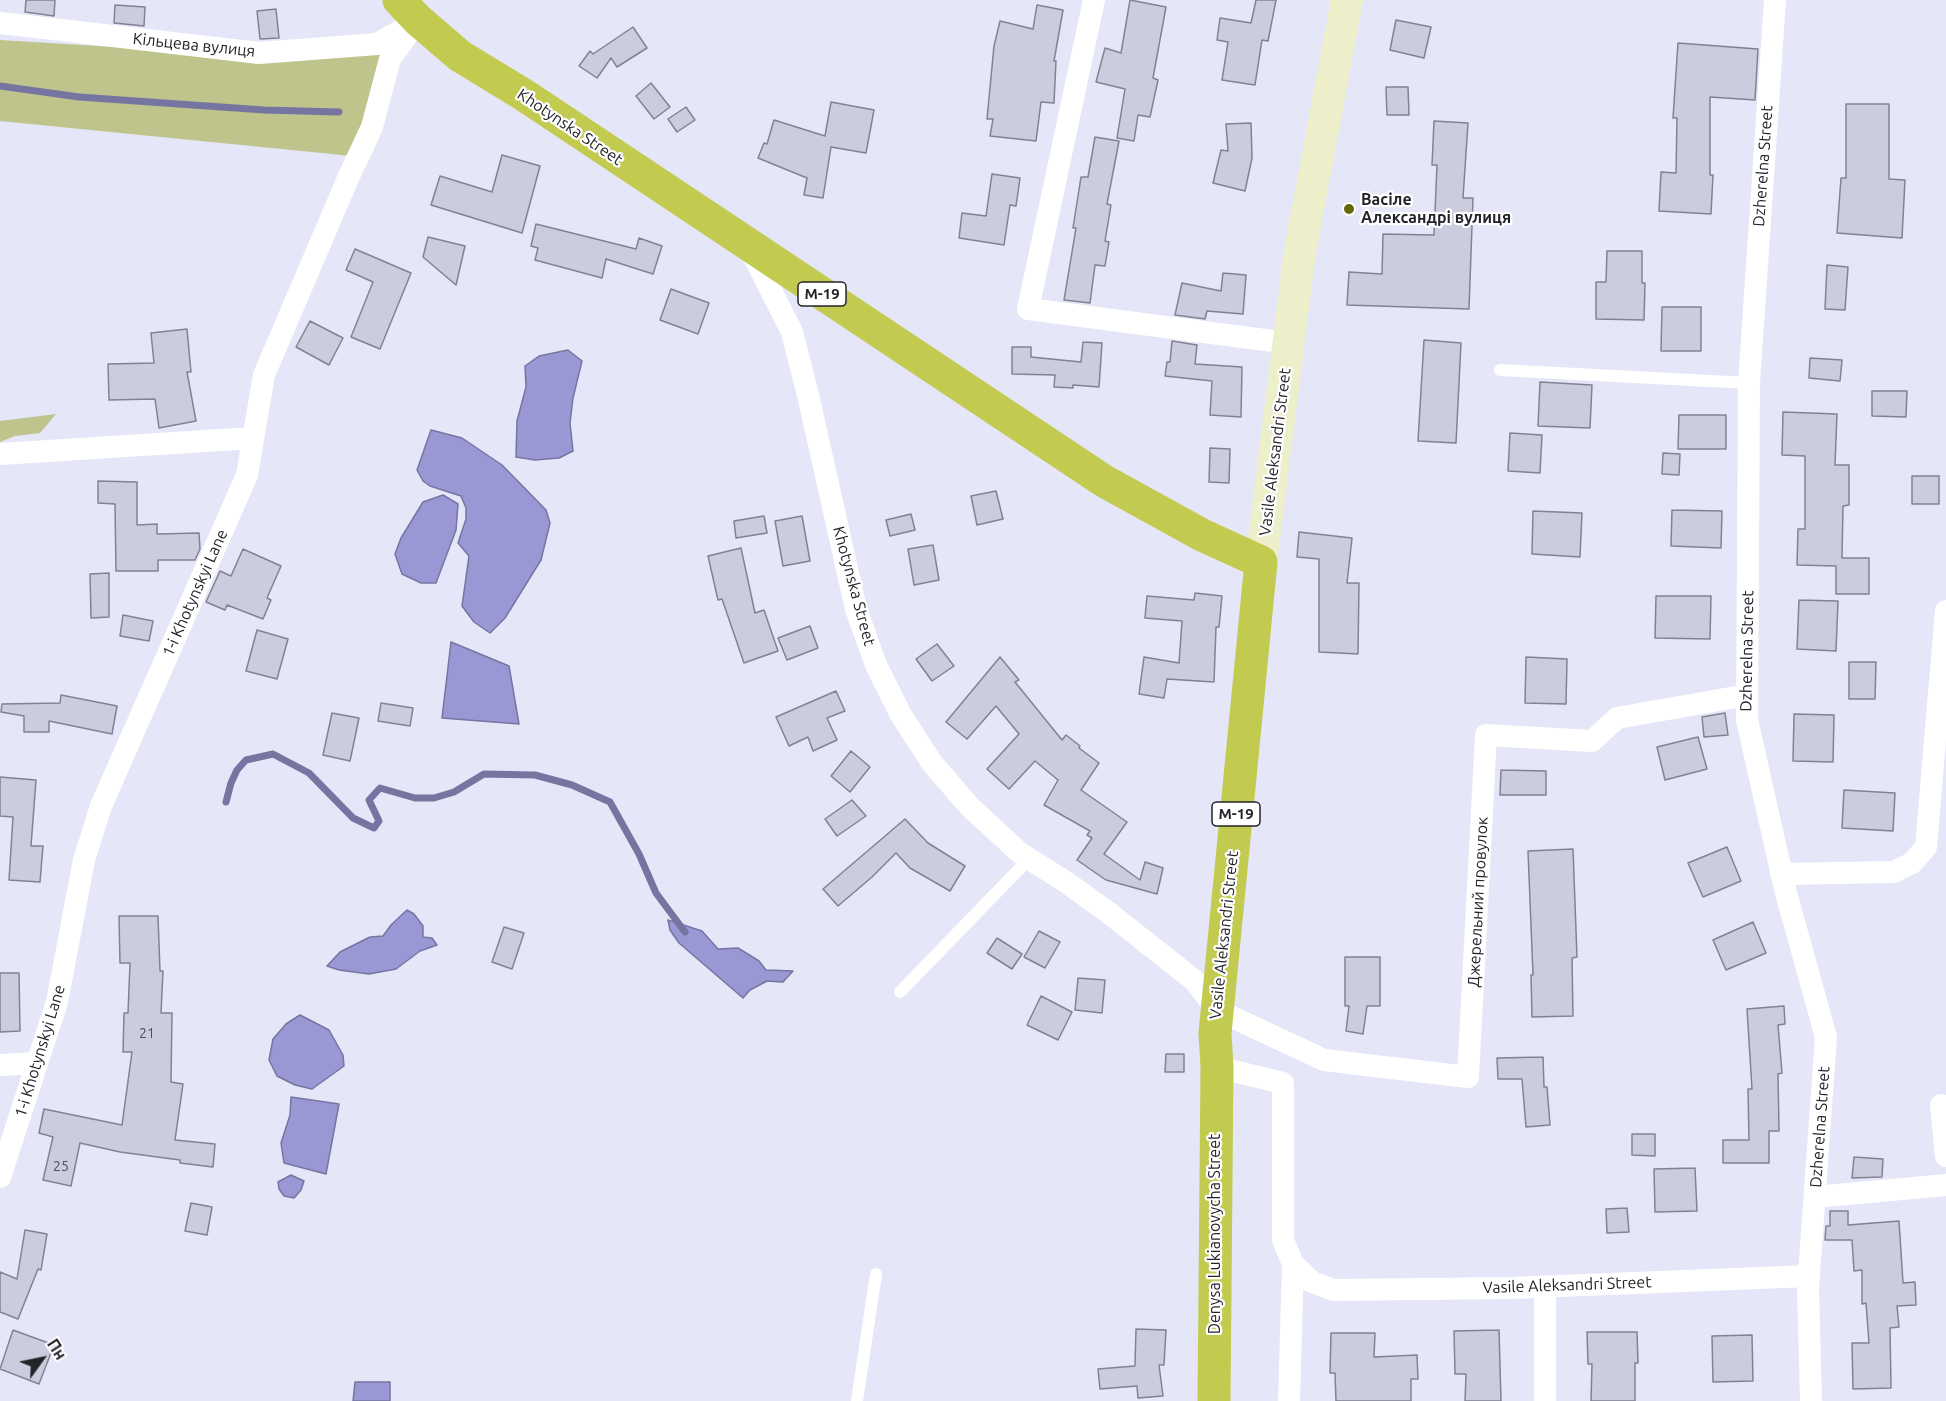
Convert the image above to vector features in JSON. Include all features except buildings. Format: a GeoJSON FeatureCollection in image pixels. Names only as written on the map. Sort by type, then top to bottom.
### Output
{"type":"FeatureCollection","features":[{"type":"Feature","properties":{"kind":"highway","name":"Khotynska Street"},"geometry":{"type":"LineString","coordinates":[[409,10],[460,56],[525,95],[1104,482],[1202,535],[1261,562]]}},
{"type":"Feature","properties":{"kind":"highway","name":"Vasile Aleksandri Street"},"geometry":{"type":"LineString","coordinates":[[1217,1066],[1215,1033],[1217,1010],[1261,562]]}},
{"type":"Feature","properties":{"kind":"highway","name":"Denysa Lukianovycha Street"},"geometry":{"type":"LineString","coordinates":[[1214,1401],[1217,1066]]}},
{"type":"Feature","properties":{"kind":"main road","name":"Vasile Aleksandri Street"},"geometry":{"type":"LineString","coordinates":[[1261,562],[1300,251],[1347,0]]}},
{"type":"Feature","properties":{"kind":"street"},"geometry":{"type":"LineString","coordinates":[[1094,0],[1028,309],[1288,343]]}},
{"type":"Feature","properties":{"kind":"street","name":"Dzherelna Street"},"geometry":{"type":"LineString","coordinates":[[1775,0],[1749,383],[1747,720],[1781,874],[1827,1037],[1809,1276],[1811,1401]]}},
{"type":"Feature","properties":{"kind":"street","name":"Кільцева вулиця"},"geometry":{"type":"LineString","coordinates":[[0,23],[260,53],[377,44],[409,10]]}},
{"type":"Feature","properties":{"kind":"street","name":"1-i Khotynskyi Lane"},"geometry":{"type":"LineString","coordinates":[[0,1177],[57,1002],[84,860],[101,806],[247,475],[264,375],[372,127],[390,59],[409,10]]}},
{"type":"Feature","properties":{"kind":"street","name":"Khotynska Street"},"geometry":{"type":"LineString","coordinates":[[748,246],[792,332],[856,609],[876,665],[901,715],[932,763],[970,807],[1020,853],[1109,913],[1195,981],[1217,1010]]}},
{"type":"Feature","properties":{"kind":"street"},"geometry":{"type":"LineString","coordinates":[[0,454],[253,438]]}},
{"type":"Feature","properties":{"kind":"street"},"geometry":{"type":"LineString","coordinates":[[1781,874],[1894,872],[1912,862],[1926,847],[1946,611]]}},
{"type":"Feature","properties":{"kind":"street","name":"Джерельний провулок"},"geometry":{"type":"LineString","coordinates":[[1217,1010],[1324,1060],[1468,1077],[1486,735],[1592,741],[1617,718],[1748,695]]}},
{"type":"Feature","properties":{"kind":"street"},"geometry":{"type":"LineString","coordinates":[[0,1065],[37,1063]]}},
{"type":"Feature","properties":{"kind":"street","name":"Vasile Aleksandri Street"},"geometry":{"type":"LineString","coordinates":[[1217,1066],[1283,1083],[1282,1240],[1293,1264],[1312,1282],[1334,1290],[1545,1287],[1809,1276]]}},
{"type":"Feature","properties":{"kind":"street"},"geometry":{"type":"LineString","coordinates":[[1941,1106],[1946,1156]]}},
{"type":"Feature","properties":{"kind":"street"},"geometry":{"type":"LineString","coordinates":[[1815,1197],[1946,1185]]}},
{"type":"Feature","properties":{"kind":"street"},"geometry":{"type":"LineString","coordinates":[[1289,1401],[1293,1264]]}},
{"type":"Feature","properties":{"kind":"street"},"geometry":{"type":"LineString","coordinates":[[1545,1287],[1545,1401]]}},
{"type":"Feature","properties":{"kind":"lane"},"geometry":{"type":"LineString","coordinates":[[1500,370],[1749,383]]}},
{"type":"Feature","properties":{"kind":"lane"},"geometry":{"type":"LineString","coordinates":[[900,992],[1029,859]]}},
{"type":"Feature","properties":{"kind":"lane"},"geometry":{"type":"LineString","coordinates":[[857,1401],[876,1274]]}},
{"type":"Feature","properties":{"kind":"green space"},"geometry":{"type":"Polygon","coordinates":[[[0,40],[261,56],[367,50],[385,57],[352,156],[0,121],[0,40]]]}},
{"type":"Feature","properties":{"kind":"green space"},"geometry":{"type":"Polygon","coordinates":[[[56,414],[40,433],[15,436],[0,442],[0,421],[56,414]]]}},
{"type":"Feature","properties":{"kind":"water"},"geometry":{"type":"Polygon","coordinates":[[[568,350],[582,361],[573,398],[570,423],[573,451],[559,458],[535,460],[516,457],[517,421],[526,387],[525,366],[539,356],[568,350]]]}},
{"type":"Feature","properties":{"kind":"water"},"geometry":{"type":"Polygon","coordinates":[[[431,430],[462,438],[502,465],[546,510],[550,523],[541,560],[505,618],[490,633],[474,622],[462,606],[469,556],[458,543],[466,519],[466,508],[461,496],[430,486],[423,481],[417,470],[431,430]]]}},
{"type":"Feature","properties":{"kind":"water"},"geometry":{"type":"Polygon","coordinates":[[[443,495],[458,504],[456,530],[436,583],[421,583],[402,574],[395,554],[401,538],[423,502],[443,495]]]}},
{"type":"Feature","properties":{"kind":"water"},"geometry":{"type":"Polygon","coordinates":[[[451,642],[509,666],[519,724],[442,718],[451,642]]]}},
{"type":"Feature","properties":{"kind":"water"},"geometry":{"type":"Polygon","coordinates":[[[407,910],[414,914],[423,926],[423,937],[432,938],[437,945],[420,951],[396,969],[369,974],[327,966],[340,952],[370,937],[383,936],[407,910]]]}},
{"type":"Feature","properties":{"kind":"water"},"geometry":{"type":"Polygon","coordinates":[[[668,920],[702,931],[718,949],[738,948],[759,961],[766,970],[793,971],[783,982],[767,981],[750,990],[743,998],[679,943],[670,930],[668,920]]]}},
{"type":"Feature","properties":{"kind":"water"},"geometry":{"type":"Polygon","coordinates":[[[300,1015],[329,1030],[343,1055],[344,1066],[312,1089],[295,1085],[277,1076],[269,1060],[273,1039],[286,1024],[300,1015]]]}},
{"type":"Feature","properties":{"kind":"water"},"geometry":{"type":"Polygon","coordinates":[[[291,1097],[339,1104],[326,1174],[284,1163],[281,1143],[290,1115],[291,1097]]]}},
{"type":"Feature","properties":{"kind":"water"},"geometry":{"type":"Polygon","coordinates":[[[291,1175],[304,1181],[301,1190],[294,1198],[284,1196],[279,1189],[278,1182],[291,1175]]]}},
{"type":"Feature","properties":{"kind":"water"},"geometry":{"type":"Polygon","coordinates":[[[355,1382],[390,1382],[390,1401],[353,1401],[355,1382]]]}},
{"type":"Feature","properties":{"kind":"waterway"},"geometry":{"type":"LineString","coordinates":[[0,86],[79,97],[264,110],[339,112]]}},
{"type":"Feature","properties":{"kind":"waterway"},"geometry":{"type":"LineString","coordinates":[[226,802],[237,770],[246,760],[273,754],[309,773],[353,818],[374,828],[379,821],[369,800],[380,788],[415,798],[434,798],[454,792],[484,774],[535,775],[572,785],[610,802],[639,854],[656,893],[685,932]]}},
{"type":"Feature","properties":{"kind":"place","name":"Васіле Александрі вулиця"},"geometry":{"type":"Point","coordinates":[1349,209]}}]}
